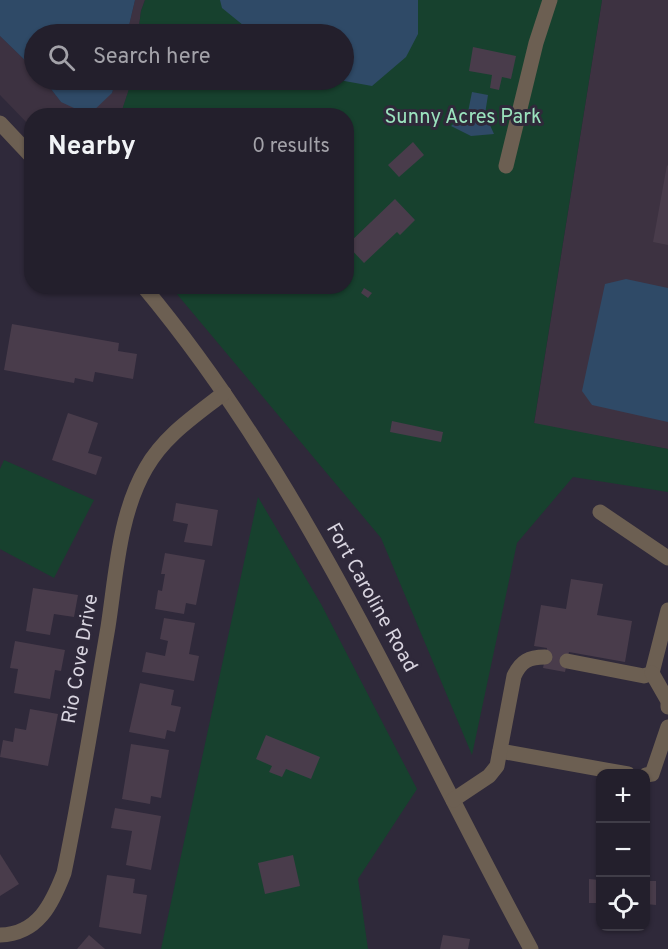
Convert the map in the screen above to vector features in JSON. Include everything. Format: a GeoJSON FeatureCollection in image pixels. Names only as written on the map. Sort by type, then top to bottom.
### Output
{"type":"FeatureCollection","features":[{"type":"Feature","properties":{"kind":"street"},"geometry":{"type":"LineString","coordinates":[[506,166],[536,43],[550,0]]}},
{"type":"Feature","properties":{"kind":"street"},"geometry":{"type":"LineString","coordinates":[[0,123],[24,148]]}},
{"type":"Feature","properties":{"kind":"street","name":"Fort Caroline Road"},"geometry":{"type":"LineString","coordinates":[[149,294],[224,393],[341,581],[531,949]]}},
{"type":"Feature","properties":{"kind":"street","name":"Rio Cove Drive"},"geometry":{"type":"LineString","coordinates":[[0,935],[10,935],[33,924],[52,904],[64,873],[119,556],[131,501],[137,485],[157,451],[175,430],[224,393]]}},
{"type":"Feature","properties":{"kind":"street"},"geometry":{"type":"LineString","coordinates":[[600,512],[668,558]]}},
{"type":"Feature","properties":{"kind":"street"},"geometry":{"type":"LineString","coordinates":[[668,610],[652,673],[668,701],[668,707]]}},
{"type":"Feature","properties":{"kind":"street"},"geometry":{"type":"LineString","coordinates":[[453,800],[489,776],[497,766],[514,676],[519,665],[531,657],[545,657]]}},
{"type":"Feature","properties":{"kind":"street"},"geometry":{"type":"LineString","coordinates":[[567,661],[644,676],[652,673]]}},
{"type":"Feature","properties":{"kind":"street"},"geometry":{"type":"LineString","coordinates":[[650,774],[657,765],[668,727]]}},
{"type":"Feature","properties":{"kind":"street"},"geometry":{"type":"LineString","coordinates":[[500,751],[600,769]]}},
{"type":"Feature","properties":{"kind":"shaded area"},"geometry":{"type":"Polygon","coordinates":[[[135,0],[145,0],[139,24],[129,24],[135,0]]]}},
{"type":"Feature","properties":{"kind":"shaded area"},"geometry":{"type":"Polygon","coordinates":[[[602,0],[668,0],[668,449],[534,424],[602,0]]]}},
{"type":"Feature","properties":{"kind":"shaded area"},"geometry":{"type":"Polygon","coordinates":[[[0,36],[24,59],[24,90],[52,90],[61,102],[112,93],[113,90],[129,90],[123,108],[24,108],[24,120],[0,95],[0,36]]]}},
{"type":"Feature","properties":{"kind":"green space","name":"Sunny Acres Park"},"geometry":{"type":"Polygon","coordinates":[[[145,0],[602,0],[534,423],[668,449],[668,492],[573,477],[517,543],[472,755],[381,538],[177,294],[354,294],[354,108],[123,108],[129,90],[354,90],[354,24],[139,24],[145,0]]]}},
{"type":"Feature","properties":{"kind":"green space"},"geometry":{"type":"Polygon","coordinates":[[[4,460],[94,500],[54,578],[0,549],[0,469],[4,460]]]}},
{"type":"Feature","properties":{"kind":"green space"},"geometry":{"type":"Polygon","coordinates":[[[258,497],[321,604],[417,789],[358,879],[368,949],[161,949],[258,497]]]}},
{"type":"Feature","properties":{"kind":"water"},"geometry":{"type":"Polygon","coordinates":[[[0,0],[135,0],[129,24],[24,24],[24,59],[0,36],[0,0]]]}},
{"type":"Feature","properties":{"kind":"water"},"geometry":{"type":"Polygon","coordinates":[[[220,0],[418,0],[418,34],[406,57],[372,86],[354,83],[354,24],[242,24],[222,8],[220,0]]]}},
{"type":"Feature","properties":{"kind":"water"},"geometry":{"type":"Polygon","coordinates":[[[52,90],[113,90],[96,108],[74,108],[61,102],[52,90]]]}},
{"type":"Feature","properties":{"kind":"water"},"geometry":{"type":"Polygon","coordinates":[[[472,92],[488,95],[485,114],[494,134],[471,136],[451,126],[468,112],[472,92]]]}},
{"type":"Feature","properties":{"kind":"water"},"geometry":{"type":"Polygon","coordinates":[[[626,279],[668,288],[668,422],[592,405],[582,391],[605,284],[626,279]]]}},
{"type":"Feature","properties":{"kind":"building"},"geometry":{"type":"Polygon","coordinates":[[[473,47],[516,56],[511,79],[502,77],[499,90],[490,88],[492,75],[469,71],[473,47]]]}},
{"type":"Feature","properties":{"kind":"building"},"geometry":{"type":"Polygon","coordinates":[[[413,142],[424,155],[399,177],[388,165],[413,142]]]}},
{"type":"Feature","properties":{"kind":"building"},"geometry":{"type":"Polygon","coordinates":[[[668,166],[668,245],[653,242],[668,166]]]}},
{"type":"Feature","properties":{"kind":"building"},"geometry":{"type":"Polygon","coordinates":[[[395,199],[415,220],[400,235],[397,232],[364,263],[354,252],[354,238],[395,199]]]}},
{"type":"Feature","properties":{"kind":"building"},"geometry":{"type":"Polygon","coordinates":[[[364,288],[372,293],[368,298],[361,293],[364,288]]]}},
{"type":"Feature","properties":{"kind":"building"},"geometry":{"type":"Polygon","coordinates":[[[12,324],[119,343],[118,351],[137,354],[133,379],[95,372],[93,382],[75,378],[74,383],[4,370],[12,324]]]}},
{"type":"Feature","properties":{"kind":"building"},"geometry":{"type":"Polygon","coordinates":[[[68,413],[98,423],[88,453],[102,457],[96,475],[52,460],[68,413]]]}},
{"type":"Feature","properties":{"kind":"building"},"geometry":{"type":"Polygon","coordinates":[[[392,421],[443,432],[441,442],[390,432],[392,421]]]}},
{"type":"Feature","properties":{"kind":"building"},"geometry":{"type":"Polygon","coordinates":[[[176,503],[218,510],[212,546],[184,542],[188,524],[173,521],[176,503]]]}},
{"type":"Feature","properties":{"kind":"building"},"geometry":{"type":"Polygon","coordinates":[[[165,553],[205,560],[196,605],[186,603],[184,614],[155,609],[158,590],[162,591],[165,574],[161,574],[165,553]]]}},
{"type":"Feature","properties":{"kind":"building"},"geometry":{"type":"Polygon","coordinates":[[[571,579],[603,584],[597,615],[632,621],[625,662],[569,652],[565,672],[543,668],[547,648],[534,646],[541,605],[566,609],[571,579]]]}},
{"type":"Feature","properties":{"kind":"building"},"geometry":{"type":"Polygon","coordinates":[[[33,588],[78,595],[74,617],[54,614],[50,635],[26,631],[33,588]]]}},
{"type":"Feature","properties":{"kind":"building"},"geometry":{"type":"Polygon","coordinates":[[[164,618],[195,623],[189,654],[199,656],[194,681],[142,672],[146,652],[165,656],[168,641],[160,639],[164,618]]]}},
{"type":"Feature","properties":{"kind":"building"},"geometry":{"type":"Polygon","coordinates":[[[15,641],[65,650],[61,671],[55,670],[50,699],[14,693],[18,669],[10,668],[15,641]]]}},
{"type":"Feature","properties":{"kind":"building"},"geometry":{"type":"Polygon","coordinates":[[[140,683],[174,690],[171,705],[181,707],[175,732],[167,730],[165,739],[129,732],[140,683]]]}},
{"type":"Feature","properties":{"kind":"building"},"geometry":{"type":"Polygon","coordinates":[[[30,709],[58,714],[48,766],[0,757],[3,740],[13,742],[15,728],[26,730],[30,709]]]}},
{"type":"Feature","properties":{"kind":"building"},"geometry":{"type":"Polygon","coordinates":[[[266,735],[320,757],[311,779],[286,769],[282,777],[269,772],[272,766],[256,759],[266,735]]]}},
{"type":"Feature","properties":{"kind":"building"},"geometry":{"type":"Polygon","coordinates":[[[131,744],[169,750],[161,798],[151,796],[150,804],[122,799],[131,744]]]}},
{"type":"Feature","properties":{"kind":"building"},"geometry":{"type":"Polygon","coordinates":[[[115,808],[161,816],[151,870],[126,865],[132,831],[111,828],[115,808]]]}},
{"type":"Feature","properties":{"kind":"building"},"geometry":{"type":"Polygon","coordinates":[[[0,854],[19,884],[0,896],[0,854]]]}},
{"type":"Feature","properties":{"kind":"building"},"geometry":{"type":"Polygon","coordinates":[[[293,855],[300,886],[265,894],[258,863],[293,855]]]}},
{"type":"Feature","properties":{"kind":"building"},"geometry":{"type":"Polygon","coordinates":[[[107,875],[135,879],[133,893],[147,895],[141,934],[99,927],[107,875]]]}},
{"type":"Feature","properties":{"kind":"building"},"geometry":{"type":"Polygon","coordinates":[[[589,879],[596,880],[596,903],[589,903],[589,879]]]}},
{"type":"Feature","properties":{"kind":"building"},"geometry":{"type":"Polygon","coordinates":[[[650,881],[656,881],[656,905],[650,904],[650,881]]]}},
{"type":"Feature","properties":{"kind":"building"},"geometry":{"type":"Polygon","coordinates":[[[89,935],[105,949],[77,949],[89,935]]]}},
{"type":"Feature","properties":{"kind":"building"},"geometry":{"type":"Polygon","coordinates":[[[443,935],[470,939],[468,949],[440,949],[443,935]]]}}]}
